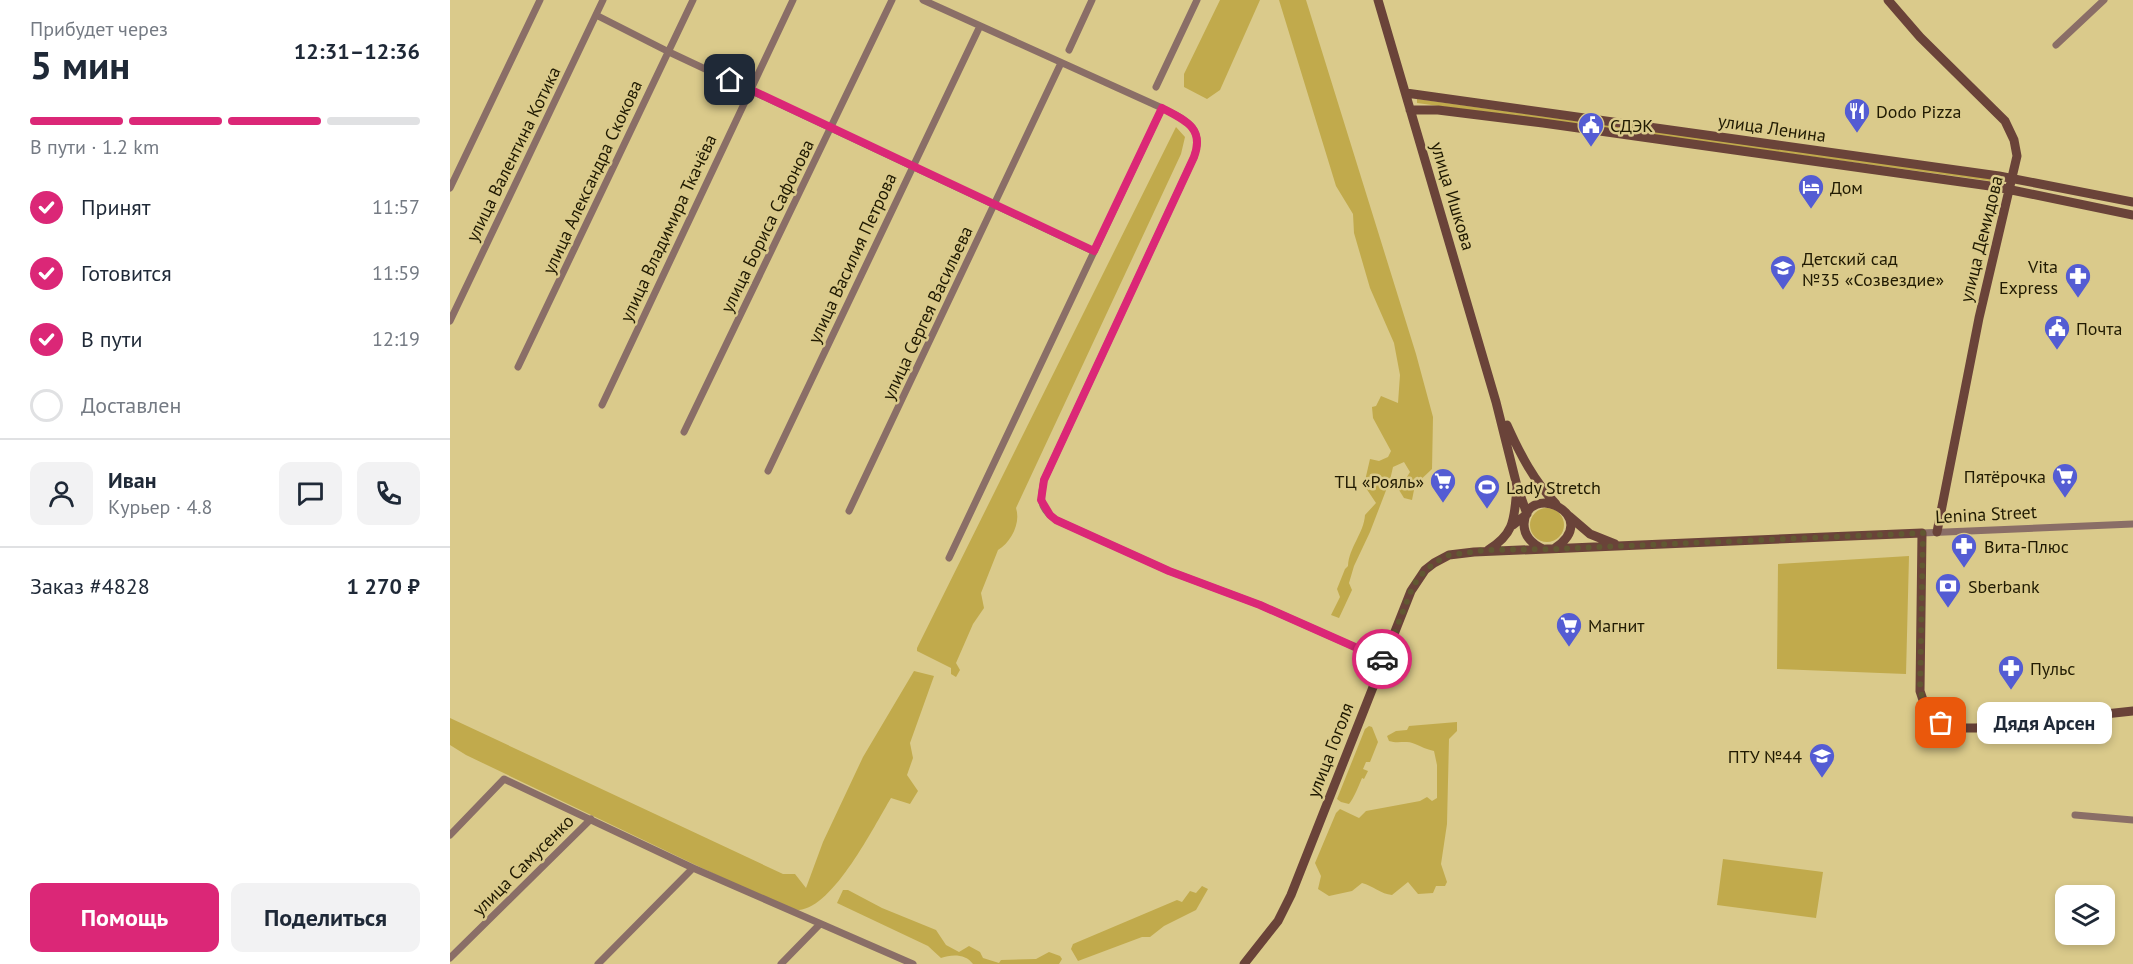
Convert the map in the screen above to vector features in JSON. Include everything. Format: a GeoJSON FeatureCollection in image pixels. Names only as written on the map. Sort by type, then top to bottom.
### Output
{"type":"FeatureCollection","features":[{"type":"Feature","properties":{"kind":"street"},"geometry":{"type":"LineString","coordinates":[[450,186],[540,0]]}},
{"type":"Feature","properties":{"kind":"street","name":"улица Валентина Котика"},"geometry":{"type":"LineString","coordinates":[[450,321],[603,0]]}},
{"type":"Feature","properties":{"kind":"street","name":"улица Александра Скокова"},"geometry":{"type":"LineString","coordinates":[[518,367],[693,0]]}},
{"type":"Feature","properties":{"kind":"street","name":"улица Владимира Ткачёва"},"geometry":{"type":"LineString","coordinates":[[602,405],[793,0]]}},
{"type":"Feature","properties":{"kind":"street","name":"улица Бориса Сафонова"},"geometry":{"type":"LineString","coordinates":[[684,432],[892,0]]}},
{"type":"Feature","properties":{"kind":"street"},"geometry":{"type":"LineString","coordinates":[[923,0],[1162,108],[1190,123],[1197,134],[1199,146],[1044,480],[1041,500],[1044,507],[1056,520],[1169,571],[1260,605],[1384,660]]}},
{"type":"Feature","properties":{"kind":"street"},"geometry":{"type":"LineString","coordinates":[[1069,50],[1092,0]]}},
{"type":"Feature","properties":{"kind":"street"},"geometry":{"type":"LineString","coordinates":[[1156,87],[1197,0]]}},
{"type":"Feature","properties":{"kind":"street","name":"улица Ишкова"},"geometry":{"type":"LineString","coordinates":[[1378,0],[1497,402],[1517,486],[1527,514]]}},
{"type":"Feature","properties":{"kind":"street","name":"улица Демидова"},"geometry":{"type":"LineString","coordinates":[[1888,0],[1920,37],[2005,121],[2011,131],[2017,156],[1979,318],[1937,532]]}},
{"type":"Feature","properties":{"kind":"street"},"geometry":{"type":"LineString","coordinates":[[2056,45],[2104,0]]}},
{"type":"Feature","properties":{"kind":"street"},"geometry":{"type":"LineString","coordinates":[[596,15],[669,52],[1094,251]]}},
{"type":"Feature","properties":{"kind":"street","name":"улица Василия Петрова"},"geometry":{"type":"LineString","coordinates":[[768,471],[980,26]]}},
{"type":"Feature","properties":{"kind":"street","name":"улица Сергея Васильева"},"geometry":{"type":"LineString","coordinates":[[849,511],[1061,63]]}},
{"type":"Feature","properties":{"kind":"street","name":"улица Ленина"},"geometry":{"type":"LineString","coordinates":[[1406,93],[2013,179],[2133,202]]}},
{"type":"Feature","properties":{"kind":"street"},"geometry":{"type":"LineString","coordinates":[[949,558],[1162,108]]}},
{"type":"Feature","properties":{"kind":"street","name":"улица Ленина"},"geometry":{"type":"LineString","coordinates":[[1410,110],[1438,110],[1543,123],[1997,187],[2133,215]]}},
{"type":"Feature","properties":{"kind":"street","name":"улица Ишкова"},"geometry":{"type":"LineString","coordinates":[[1497,402],[1518,451],[1534,478],[1556,504]]}},
{"type":"Feature","properties":{"kind":"street"},"geometry":{"type":"LineString","coordinates":[[1513,525],[1517,486]]}},
{"type":"Feature","properties":{"kind":"street"},"geometry":{"type":"LineString","coordinates":[[1487,550],[1498,544],[1513,525],[1536,505],[1543,503],[1556,504],[1590,534],[1623,546]]}},
{"type":"Feature","properties":{"kind":"street"},"geometry":{"type":"LineString","coordinates":[[1527,514],[1524,526],[1527,536],[1532,543],[1549,549],[1564,542],[1569,534],[1569,516]]}},
{"type":"Feature","properties":{"kind":"street","name":"Lenina Street"},"geometry":{"type":"LineString","coordinates":[[1549,549],[2133,524]]}},
{"type":"Feature","properties":{"kind":"street"},"geometry":{"type":"LineString","coordinates":[[1923,533],[1920,691],[1925,706],[1934,719],[1950,726],[1976,728],[2133,711]]}},
{"type":"Feature","properties":{"kind":"street","name":"улица Гоголя"},"geometry":{"type":"LineString","coordinates":[[1244,964],[1278,921],[1291,895],[1411,591],[1425,570],[1449,555],[1487,550],[1549,549]]}},
{"type":"Feature","properties":{"kind":"street"},"geometry":{"type":"LineString","coordinates":[[450,835],[504,779],[693,868],[913,964]]}},
{"type":"Feature","properties":{"kind":"street"},"geometry":{"type":"LineString","coordinates":[[2075,814],[2133,820]]}},
{"type":"Feature","properties":{"kind":"street","name":"улица Самусенко"},"geometry":{"type":"LineString","coordinates":[[450,958],[591,819]]}},
{"type":"Feature","properties":{"kind":"street"},"geometry":{"type":"LineString","coordinates":[[598,964],[693,868]]}},
{"type":"Feature","properties":{"kind":"street"},"geometry":{"type":"LineString","coordinates":[[781,964],[820,924]]}},
{"type":"Feature","properties":{"kind":"shaded area"},"geometry":{"type":"Polygon","coordinates":[[[1220,0],[1260,0],[1220,90],[1207,99],[1184,87],[1184,74],[1220,0]]]}},
{"type":"Feature","properties":{"kind":"shaded area"},"geometry":{"type":"Polygon","coordinates":[[[1279,0],[1306,0],[1416,354],[1433,417],[1432,469],[1415,485],[1412,500],[1404,498],[1399,490],[1410,472],[1404,462],[1393,467],[1370,532],[1354,566],[1349,583],[1352,590],[1339,618],[1331,615],[1340,597],[1337,589],[1348,566],[1365,515],[1376,503],[1364,485],[1370,459],[1379,461],[1388,457],[1391,451],[1373,418],[1372,407],[1376,406],[1381,396],[1398,403],[1400,375],[1394,343],[1370,288],[1354,233],[1353,214],[1336,186],[1279,0]]]}},
{"type":"Feature","properties":{"kind":"shaded area"},"geometry":{"type":"Polygon","coordinates":[[[1417,99],[1999,179],[1998,182],[1417,103],[1417,99]]]}},
{"type":"Feature","properties":{"kind":"shaded area"},"geometry":{"type":"Polygon","coordinates":[[[1176,127],[1185,137],[1181,154],[1016,508],[1017,520],[1014,532],[998,550],[981,593],[984,608],[973,624],[956,663],[960,670],[956,677],[951,674],[951,668],[917,651],[917,648],[1176,127]]]}},
{"type":"Feature","properties":{"kind":"shaded area"},"geometry":{"type":"Polygon","coordinates":[[[1547,508],[1559,513],[1564,525],[1559,537],[1547,542],[1535,537],[1530,525],[1535,513],[1547,508]]]}},
{"type":"Feature","properties":{"kind":"shaded area"},"geometry":{"type":"Polygon","coordinates":[[[1909,556],[1906,674],[1777,669],[1778,564],[1909,556]]]}},
{"type":"Feature","properties":{"kind":"shaded area"},"geometry":{"type":"Polygon","coordinates":[[[914,671],[934,676],[910,743],[913,758],[907,775],[918,791],[910,804],[891,798],[864,845],[839,881],[826,895],[812,905],[799,910],[781,906],[466,755],[450,745],[450,718],[783,874],[795,874],[806,888],[823,842],[863,757],[914,671]]]}},
{"type":"Feature","properties":{"kind":"shaded area"},"geometry":{"type":"Polygon","coordinates":[[[1457,722],[1457,731],[1449,739],[1447,824],[1441,864],[1447,882],[1445,886],[1436,886],[1433,893],[1418,894],[1408,882],[1392,895],[1362,883],[1352,891],[1329,896],[1318,889],[1321,876],[1315,863],[1336,813],[1340,809],[1359,818],[1366,811],[1420,801],[1427,797],[1432,801],[1437,798],[1437,765],[1434,751],[1412,743],[1389,741],[1387,736],[1396,731],[1407,730],[1409,726],[1457,722]]]}},
{"type":"Feature","properties":{"kind":"shaded area"},"geometry":{"type":"Polygon","coordinates":[[[1372,727],[1378,742],[1370,762],[1366,762],[1363,769],[1368,771],[1349,804],[1341,802],[1337,799],[1365,729],[1372,727]]]}},
{"type":"Feature","properties":{"kind":"shaded area"},"geometry":{"type":"Polygon","coordinates":[[[1723,859],[1823,872],[1816,918],[1717,905],[1723,859]]]}},
{"type":"Feature","properties":{"kind":"shaded area"},"geometry":{"type":"Polygon","coordinates":[[[1202,886],[1208,889],[1196,910],[1164,926],[1150,937],[1142,937],[1078,961],[1071,949],[1073,944],[1177,900],[1182,902],[1190,891],[1196,893],[1202,886]]]}},
{"type":"Feature","properties":{"kind":"shaded area"},"geometry":{"type":"Polygon","coordinates":[[[843,890],[848,890],[882,908],[936,930],[946,945],[959,952],[969,946],[980,952],[983,958],[999,963],[1001,960],[1036,959],[1049,952],[1062,959],[1059,964],[973,964],[967,958],[959,956],[941,958],[928,946],[837,903],[843,890]]]}},
{"type":"Feature","properties":{"kind":"way so far"},"geometry":{"type":"LineString","coordinates":[[1382,659],[1384,660],[1418,578],[1434,563],[1449,555],[1487,550],[1923,533],[1920,691],[1929,714],[1941,723]]}},
{"type":"Feature","properties":{"kind":"place","name":"Dodo Pizza"},"geometry":{"type":"Point","coordinates":[1857,134]}},
{"type":"Feature","properties":{"kind":"place","name":"СДЭК"},"geometry":{"type":"Point","coordinates":[1591,148]}},
{"type":"Feature","properties":{"kind":"place","name":"Дом"},"geometry":{"type":"Point","coordinates":[1811,210]}},
{"type":"Feature","properties":{"kind":"place","name":"Детский сад №35 «Созвездие»"},"geometry":{"type":"Point","coordinates":[1783,291]}},
{"type":"Feature","properties":{"kind":"place","name":"Vita Express"},"geometry":{"type":"Point","coordinates":[2078,299]}},
{"type":"Feature","properties":{"kind":"place","name":"Почта"},"geometry":{"type":"Point","coordinates":[2057,351]}},
{"type":"Feature","properties":{"kind":"place","name":"Пятёрочка"},"geometry":{"type":"Point","coordinates":[2065,499]}},
{"type":"Feature","properties":{"kind":"place","name":"ТЦ «Рояль»"},"geometry":{"type":"Point","coordinates":[1443,504]}},
{"type":"Feature","properties":{"kind":"place","name":"Lady Stretch"},"geometry":{"type":"Point","coordinates":[1487,510]}},
{"type":"Feature","properties":{"kind":"place","name":"Вита-Плюс"},"geometry":{"type":"Point","coordinates":[1964,569]}},
{"type":"Feature","properties":{"kind":"place","name":"Sberbank"},"geometry":{"type":"Point","coordinates":[1948,609]}},
{"type":"Feature","properties":{"kind":"place","name":"Магнит"},"geometry":{"type":"Point","coordinates":[1569,648]}},
{"type":"Feature","properties":{"kind":"place","name":"Пульс"},"geometry":{"type":"Point","coordinates":[2011,691]}},
{"type":"Feature","properties":{"kind":"place","name":"Дядя Арсен"},"geometry":{"type":"Point","coordinates":[1941,723]}},
{"type":"Feature","properties":{"kind":"place","name":"ПТУ №44"},"geometry":{"type":"Point","coordinates":[1822,779]}},
{"type":"Feature","properties":{"kind":"route"},"geometry":{"type":"LineString","coordinates":[[730,80],[1094,251],[1162,108],[1190,123],[1197,134],[1199,146],[1044,480],[1041,500],[1056,520],[1169,571],[1260,605],[1382,659]]}}]}
